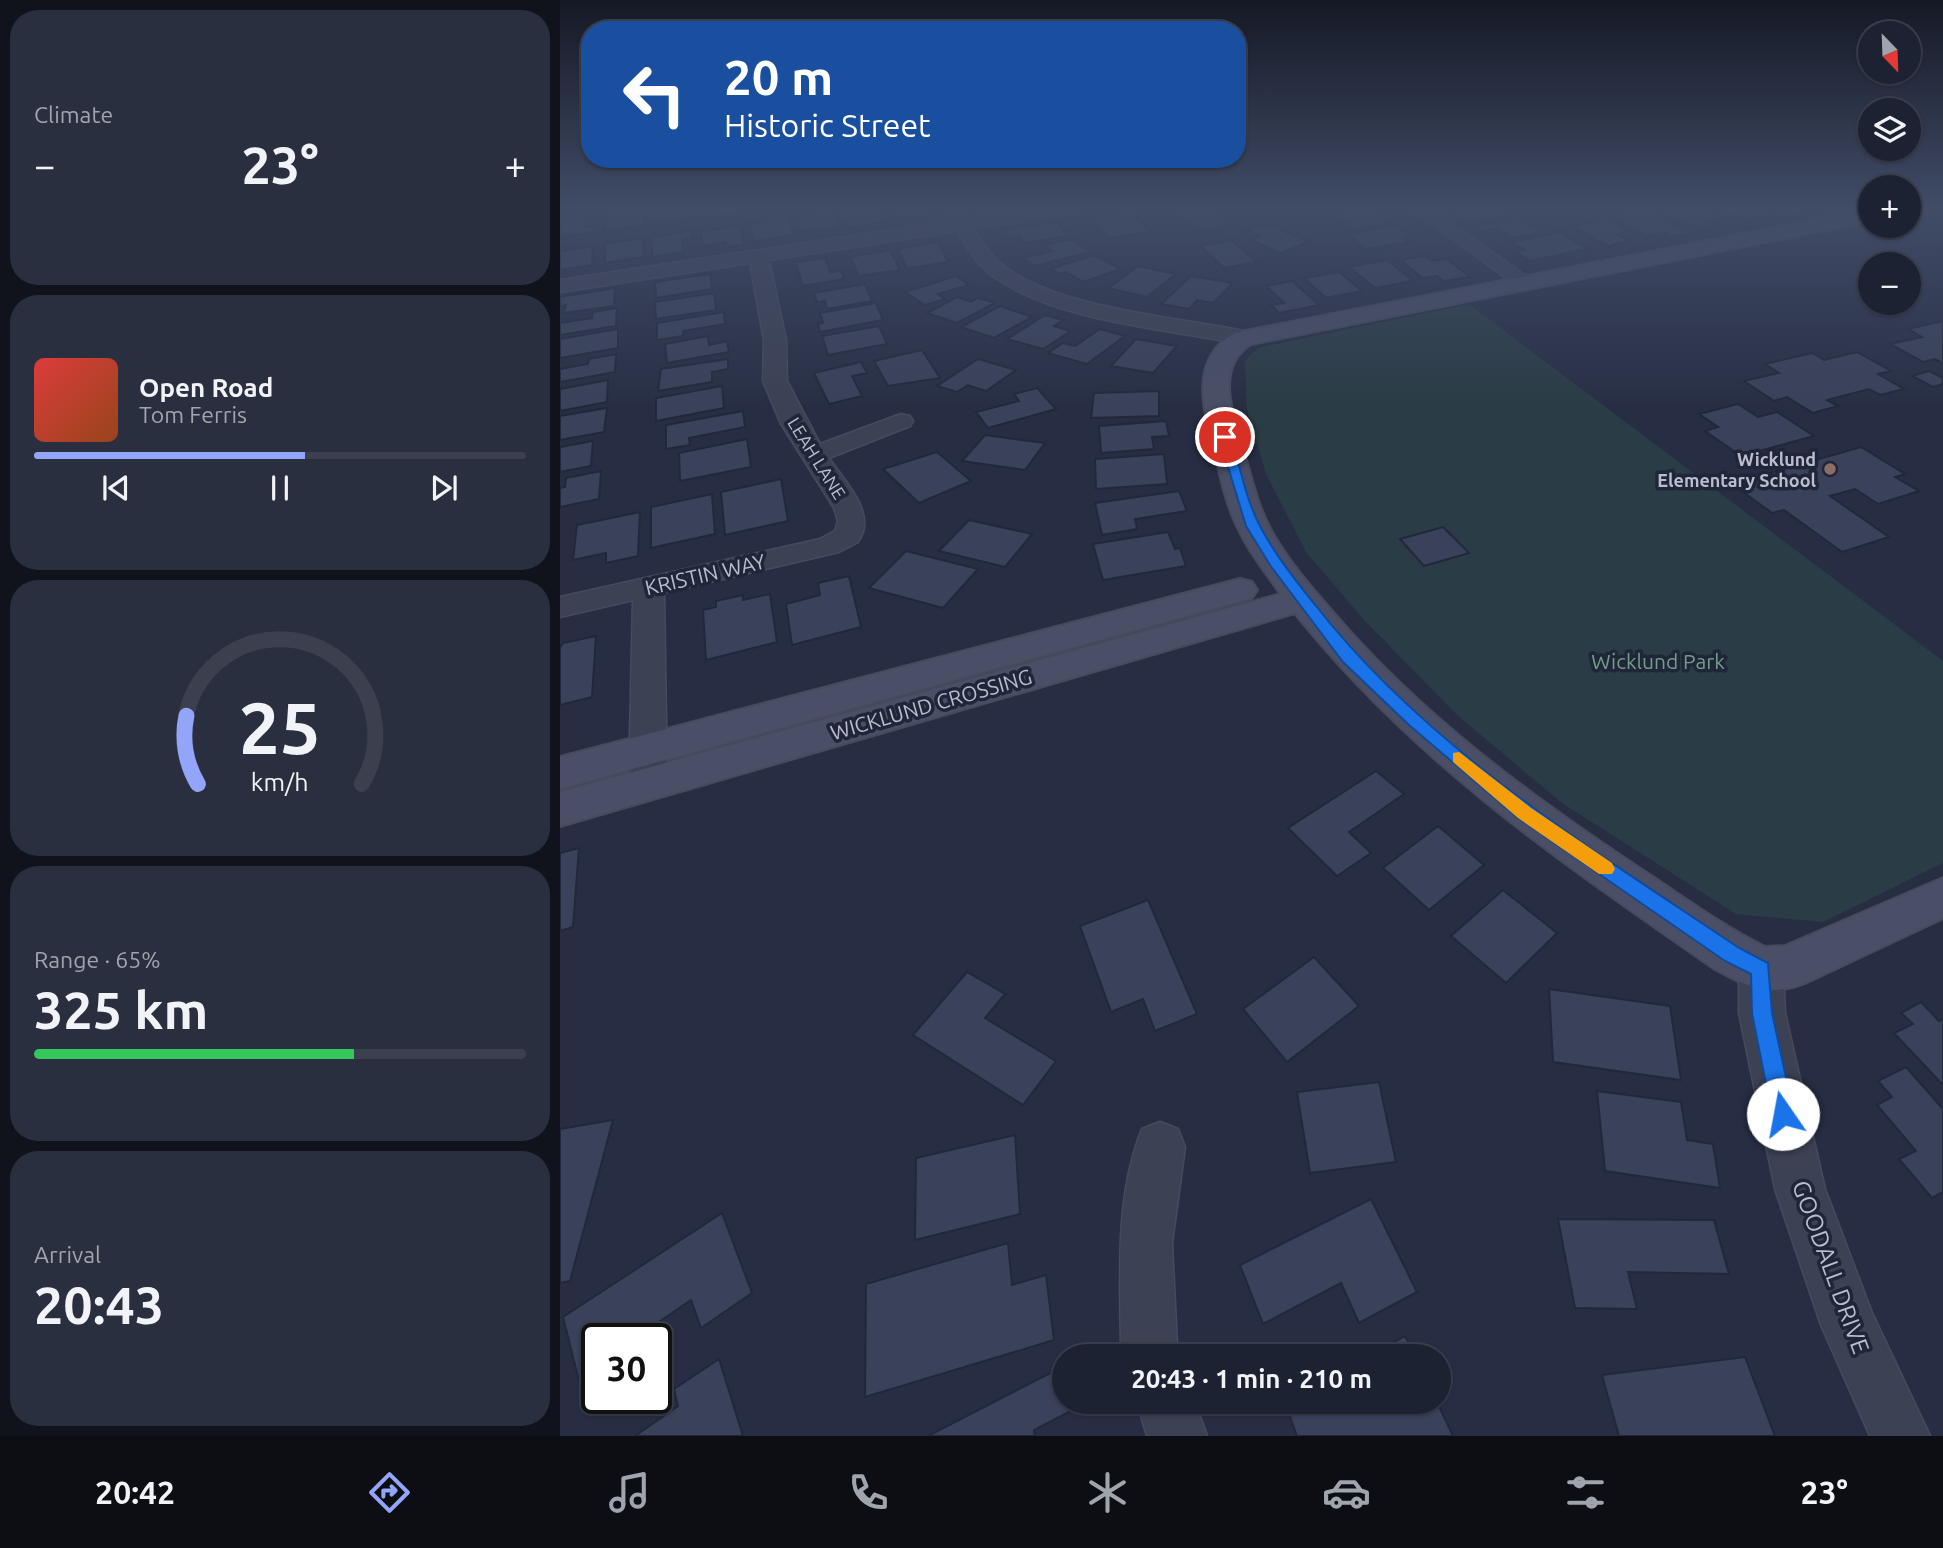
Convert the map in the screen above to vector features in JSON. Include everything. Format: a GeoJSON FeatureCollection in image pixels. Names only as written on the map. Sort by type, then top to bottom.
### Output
{"type":"FeatureCollection","features":[{"type":"Feature","properties":{"kind":"street"},"geometry":{"type":"LineString","coordinates":[[560,285],[628,275]]}},
{"type":"Feature","properties":{"kind":"street","name":"LEAH LANE"},"geometry":{"type":"LineString","coordinates":[[762,275],[775,341],[775,381],[794,424],[848,508],[852,521],[848,536]]}},
{"type":"Feature","properties":{"kind":"street"},"geometry":{"type":"LineString","coordinates":[[1005,275],[1036,290],[1074,303],[1244,338]]}},
{"type":"Feature","properties":{"kind":"street"},"geometry":{"type":"LineString","coordinates":[[1514,275],[1524,282]]}},
{"type":"Feature","properties":{"kind":"street"},"geometry":{"type":"LineString","coordinates":[[1560,275],[1244,338],[1225,350],[1217,365],[1217,412],[1253,526],[1295,589],[1358,667],[1415,721],[1525,813],[1732,954],[1761,969],[1787,968],[1943,897]]}},
{"type":"Feature","properties":{"kind":"street"},"geometry":{"type":"LineString","coordinates":[[814,455],[901,421]]}},
{"type":"Feature","properties":{"kind":"street","name":"KRISTIN WAY"},"geometry":{"type":"LineString","coordinates":[[560,607],[829,546],[848,536]]}},
{"type":"Feature","properties":{"kind":"street"},"geometry":{"type":"LineString","coordinates":[[648,767],[649,586]]}},
{"type":"Feature","properties":{"kind":"street","name":"WICKLUND CROSSING"},"geometry":{"type":"LineString","coordinates":[[560,809],[648,767],[1295,589]]}},
{"type":"Feature","properties":{"kind":"street","name":"WICKLUND CROSSING"},"geometry":{"type":"LineString","coordinates":[[560,773],[648,767]]}},
{"type":"Feature","properties":{"kind":"street","name":"GOODALL DRIVE"},"geometry":{"type":"LineString","coordinates":[[1761,969],[1762,1013],[1800,1189],[1849,1325],[1900,1436]]}},
{"type":"Feature","properties":{"kind":"street"},"geometry":{"type":"LineString","coordinates":[[1149,1344],[1146,1243],[1160,1147]]}},
{"type":"Feature","properties":{"kind":"street"},"geometry":{"type":"LineString","coordinates":[[1170,1414],[1177,1436]]}},
{"type":"Feature","properties":{"kind":"green space","name":"Wicklund Park"},"geometry":{"type":"Polygon","coordinates":[[[1469,304],[1943,661],[1943,863],[1823,922],[1736,914],[1562,803],[1457,715],[1365,621],[1306,552],[1266,474],[1247,409],[1245,361],[1258,348],[1469,304]]]}},
{"type":"Feature","properties":{"kind":"building"},"geometry":{"type":"Polygon","coordinates":[[[710,275],[712,289],[656,298],[655,282],[710,275]]]}},
{"type":"Feature","properties":{"kind":"building"},"geometry":{"type":"Polygon","coordinates":[[[799,275],[843,275],[844,279],[803,286],[799,275]]]}},
{"type":"Feature","properties":{"kind":"building"},"geometry":{"type":"Polygon","coordinates":[[[1071,275],[1103,275],[1083,282],[1071,275]]]}},
{"type":"Feature","properties":{"kind":"building"},"geometry":{"type":"Polygon","coordinates":[[[1126,275],[1175,275],[1147,297],[1108,288],[1126,275]]]}},
{"type":"Feature","properties":{"kind":"building"},"geometry":{"type":"Polygon","coordinates":[[[1343,275],[1362,291],[1326,298],[1304,278],[1343,275]]]}},
{"type":"Feature","properties":{"kind":"building"},"geometry":{"type":"Polygon","coordinates":[[[1359,275],[1406,275],[1413,281],[1375,288],[1359,275]]]}},
{"type":"Feature","properties":{"kind":"building"},"geometry":{"type":"Polygon","coordinates":[[[1419,275],[1470,277],[1444,281],[1437,276],[1422,278],[1419,275]]]}},
{"type":"Feature","properties":{"kind":"building"},"geometry":{"type":"Polygon","coordinates":[[[956,276],[969,285],[938,294],[945,299],[925,305],[905,292],[956,276]]]}},
{"type":"Feature","properties":{"kind":"building"},"geometry":{"type":"Polygon","coordinates":[[[1191,276],[1233,283],[1213,303],[1197,300],[1189,309],[1161,304],[1191,276]]]}},
{"type":"Feature","properties":{"kind":"building"},"geometry":{"type":"Polygon","coordinates":[[[1292,281],[1319,305],[1279,313],[1271,305],[1284,303],[1266,286],[1292,281]]]}},
{"type":"Feature","properties":{"kind":"building"},"geometry":{"type":"Polygon","coordinates":[[[865,284],[872,301],[827,309],[825,301],[817,302],[814,293],[865,284]]]}},
{"type":"Feature","properties":{"kind":"building"},"geometry":{"type":"Polygon","coordinates":[[[615,288],[614,306],[564,313],[566,305],[560,306],[560,297],[615,288]]]}},
{"type":"Feature","properties":{"kind":"building"},"geometry":{"type":"Polygon","coordinates":[[[714,293],[716,310],[656,319],[655,302],[714,293]]]}},
{"type":"Feature","properties":{"kind":"building"},"geometry":{"type":"Polygon","coordinates":[[[957,297],[971,302],[978,298],[995,303],[957,323],[927,313],[957,297]]]}},
{"type":"Feature","properties":{"kind":"building"},"geometry":{"type":"Polygon","coordinates":[[[876,303],[883,320],[820,332],[818,324],[823,323],[820,313],[876,303]]]}},
{"type":"Feature","properties":{"kind":"building"},"geometry":{"type":"Polygon","coordinates":[[[1000,306],[1032,317],[994,338],[961,327],[1000,306]]]}},
{"type":"Feature","properties":{"kind":"building"},"geometry":{"type":"Polygon","coordinates":[[[617,308],[616,326],[560,335],[560,323],[592,318],[593,312],[617,308]]]}},
{"type":"Feature","properties":{"kind":"building"},"geometry":{"type":"Polygon","coordinates":[[[724,312],[725,324],[683,331],[683,336],[657,340],[657,323],[724,312]]]}},
{"type":"Feature","properties":{"kind":"building"},"geometry":{"type":"Polygon","coordinates":[[[1045,315],[1063,320],[1054,326],[1071,331],[1043,349],[1007,339],[1045,315]]]}},
{"type":"Feature","properties":{"kind":"building"},"geometry":{"type":"Polygon","coordinates":[[[1943,321],[1943,363],[1935,359],[1923,362],[1890,344],[1922,337],[1908,329],[1943,321]]]}},
{"type":"Feature","properties":{"kind":"building"},"geometry":{"type":"Polygon","coordinates":[[[879,326],[887,344],[828,355],[822,336],[879,326]]]}},
{"type":"Feature","properties":{"kind":"building"},"geometry":{"type":"Polygon","coordinates":[[[618,329],[618,348],[560,358],[560,339],[618,329]]]}},
{"type":"Feature","properties":{"kind":"building"},"geometry":{"type":"Polygon","coordinates":[[[1100,329],[1125,336],[1087,364],[1048,353],[1063,343],[1075,346],[1100,329]]]}},
{"type":"Feature","properties":{"kind":"building"},"geometry":{"type":"Polygon","coordinates":[[[708,336],[709,345],[727,341],[729,352],[667,363],[665,344],[708,336]]]}},
{"type":"Feature","properties":{"kind":"building"},"geometry":{"type":"Polygon","coordinates":[[[1136,339],[1177,346],[1153,373],[1111,366],[1136,339]]]}},
{"type":"Feature","properties":{"kind":"building"},"geometry":{"type":"Polygon","coordinates":[[[922,350],[940,378],[888,386],[874,361],[922,350]]]}},
{"type":"Feature","properties":{"kind":"building"},"geometry":{"type":"Polygon","coordinates":[[[1857,352],[1891,371],[1878,374],[1904,389],[1880,395],[1869,389],[1827,400],[1838,406],[1813,413],[1787,397],[1774,401],[1744,381],[1779,373],[1765,364],[1812,353],[1824,360],[1857,352]]]}},
{"type":"Feature","properties":{"kind":"building"},"geometry":{"type":"Polygon","coordinates":[[[616,354],[615,372],[560,382],[560,369],[588,364],[589,359],[616,354]]]}},
{"type":"Feature","properties":{"kind":"building"},"geometry":{"type":"Polygon","coordinates":[[[728,359],[728,369],[712,372],[712,382],[658,391],[661,369],[728,359]]]}},
{"type":"Feature","properties":{"kind":"building"},"geometry":{"type":"Polygon","coordinates":[[[978,359],[1016,370],[986,391],[968,385],[957,392],[937,386],[978,359]]]}},
{"type":"Feature","properties":{"kind":"building"},"geometry":{"type":"Polygon","coordinates":[[[861,362],[867,373],[852,376],[862,396],[829,404],[814,373],[861,362]]]}},
{"type":"Feature","properties":{"kind":"building"},"geometry":{"type":"Polygon","coordinates":[[[1929,371],[1943,378],[1943,384],[1933,387],[1912,376],[1929,371]]]}},
{"type":"Feature","properties":{"kind":"building"},"geometry":{"type":"Polygon","coordinates":[[[608,380],[607,402],[560,411],[560,389],[608,380]]]}},
{"type":"Feature","properties":{"kind":"building"},"geometry":{"type":"Polygon","coordinates":[[[722,386],[724,408],[656,421],[656,398],[722,386]]]}},
{"type":"Feature","properties":{"kind":"building"},"geometry":{"type":"Polygon","coordinates":[[[1037,388],[1056,409],[988,428],[976,412],[1019,401],[1014,394],[1037,388]]]}},
{"type":"Feature","properties":{"kind":"building"},"geometry":{"type":"Polygon","coordinates":[[[1159,391],[1159,416],[1091,418],[1094,393],[1159,391]]]}},
{"type":"Feature","properties":{"kind":"building"},"geometry":{"type":"Polygon","coordinates":[[[1738,404],[1758,417],[1777,412],[1814,436],[1741,456],[1705,431],[1718,427],[1699,414],[1738,404]]]}},
{"type":"Feature","properties":{"kind":"building"},"geometry":{"type":"Polygon","coordinates":[[[607,408],[604,432],[560,440],[560,416],[607,408]]]}},
{"type":"Feature","properties":{"kind":"building"},"geometry":{"type":"Polygon","coordinates":[[[743,411],[745,427],[689,438],[690,445],[666,449],[666,425],[743,411]]]}},
{"type":"Feature","properties":{"kind":"building"},"geometry":{"type":"Polygon","coordinates":[[[1166,421],[1169,436],[1152,437],[1154,449],[1101,453],[1099,426],[1166,421]]]}},
{"type":"Feature","properties":{"kind":"building"},"geometry":{"type":"Polygon","coordinates":[[[985,435],[1045,443],[1025,470],[962,461],[985,435]]]}},
{"type":"Feature","properties":{"kind":"building"},"geometry":{"type":"Polygon","coordinates":[[[747,439],[751,467],[680,481],[679,453],[747,439]]]}},
{"type":"Feature","properties":{"kind":"building"},"geometry":{"type":"Polygon","coordinates":[[[593,441],[591,466],[560,472],[560,447],[593,441]]]}},
{"type":"Feature","properties":{"kind":"building"},"geometry":{"type":"Polygon","coordinates":[[[1861,447],[1905,474],[1895,477],[1919,491],[1878,504],[1855,489],[1830,496],[1889,537],[1842,552],[1784,510],[1772,513],[1732,484],[1861,447]]]}},
{"type":"Feature","properties":{"kind":"building"},"geometry":{"type":"Polygon","coordinates":[[[937,452],[971,481],[919,503],[883,469],[937,452]]]}},
{"type":"Feature","properties":{"kind":"building"},"geometry":{"type":"Polygon","coordinates":[[[1164,454],[1167,484],[1096,489],[1095,459],[1164,454]]]}},
{"type":"Feature","properties":{"kind":"building"},"geometry":{"type":"Polygon","coordinates":[[[601,471],[599,499],[560,507],[560,488],[565,487],[566,478],[601,471]]]}},
{"type":"Feature","properties":{"kind":"building"},"geometry":{"type":"Polygon","coordinates":[[[781,479],[788,521],[725,535],[721,492],[781,479]]]}},
{"type":"Feature","properties":{"kind":"building"},"geometry":{"type":"Polygon","coordinates":[[[1179,491],[1187,511],[1135,519],[1137,529],[1102,535],[1095,503],[1179,491]]]}},
{"type":"Feature","properties":{"kind":"building"},"geometry":{"type":"Polygon","coordinates":[[[712,494],[715,534],[651,548],[651,507],[712,494]]]}},
{"type":"Feature","properties":{"kind":"building"},"geometry":{"type":"Polygon","coordinates":[[[640,512],[638,556],[606,563],[606,553],[573,560],[577,525],[640,512]]]}},
{"type":"Feature","properties":{"kind":"building"},"geometry":{"type":"Polygon","coordinates":[[[969,520],[1032,534],[1005,567],[939,551],[969,520]]]}},
{"type":"Feature","properties":{"kind":"building"},"geometry":{"type":"Polygon","coordinates":[[[1443,527],[1469,553],[1424,566],[1400,539],[1443,527]]]}},
{"type":"Feature","properties":{"kind":"building"},"geometry":{"type":"Polygon","coordinates":[[[1168,532],[1175,549],[1180,548],[1186,566],[1103,580],[1093,544],[1168,532]]]}},
{"type":"Feature","properties":{"kind":"building"},"geometry":{"type":"Polygon","coordinates":[[[906,551],[978,569],[943,608],[869,588],[906,551]]]}},
{"type":"Feature","properties":{"kind":"building"},"geometry":{"type":"Polygon","coordinates":[[[849,576],[861,627],[792,645],[786,604],[820,595],[818,583],[849,576]]]}},
{"type":"Feature","properties":{"kind":"building"},"geometry":{"type":"Polygon","coordinates":[[[770,594],[777,642],[706,660],[703,610],[716,607],[716,601],[743,595],[743,600],[770,594]]]}},
{"type":"Feature","properties":{"kind":"building"},"geometry":{"type":"Polygon","coordinates":[[[596,636],[592,697],[560,705],[560,648],[563,643],[596,636]]]}},
{"type":"Feature","properties":{"kind":"building"},"geometry":{"type":"Polygon","coordinates":[[[1376,771],[1404,794],[1349,832],[1371,853],[1337,876],[1288,828],[1376,771]]]}},
{"type":"Feature","properties":{"kind":"building"},"geometry":{"type":"Polygon","coordinates":[[[1438,826],[1484,865],[1429,910],[1383,868],[1438,826]]]}},
{"type":"Feature","properties":{"kind":"building"},"geometry":{"type":"Polygon","coordinates":[[[579,848],[573,927],[560,931],[560,853],[579,848]]]}},
{"type":"Feature","properties":{"kind":"building"},"geometry":{"type":"Polygon","coordinates":[[[1503,890],[1557,933],[1506,983],[1451,936],[1503,890]]]}},
{"type":"Feature","properties":{"kind":"building"},"geometry":{"type":"Polygon","coordinates":[[[1148,900],[1197,1014],[1155,1031],[1143,999],[1111,1012],[1080,926],[1148,900]]]}},
{"type":"Feature","properties":{"kind":"building"},"geometry":{"type":"Polygon","coordinates":[[[1314,957],[1359,1006],[1287,1062],[1243,1009],[1314,957]]]}},
{"type":"Feature","properties":{"kind":"building"},"geometry":{"type":"Polygon","coordinates":[[[967,972],[1005,994],[985,1018],[1056,1061],[1023,1105],[913,1035],[967,972]]]}},
{"type":"Feature","properties":{"kind":"building"},"geometry":{"type":"Polygon","coordinates":[[[1549,989],[1670,1006],[1681,1080],[1553,1062],[1549,989]]]}},
{"type":"Feature","properties":{"kind":"building"},"geometry":{"type":"Polygon","coordinates":[[[1921,1002],[1939,1021],[1943,1019],[1943,1085],[1894,1033],[1913,1024],[1901,1013],[1921,1002]]]}},
{"type":"Feature","properties":{"kind":"building"},"geometry":{"type":"Polygon","coordinates":[[[1906,1067],[1943,1109],[1943,1192],[1932,1198],[1899,1159],[1916,1151],[1877,1105],[1892,1097],[1878,1081],[1906,1067]]]}},
{"type":"Feature","properties":{"kind":"building"},"geometry":{"type":"Polygon","coordinates":[[[1379,1082],[1396,1162],[1310,1173],[1297,1092],[1379,1082]]]}},
{"type":"Feature","properties":{"kind":"building"},"geometry":{"type":"Polygon","coordinates":[[[1597,1091],[1681,1102],[1687,1140],[1713,1144],[1720,1188],[1605,1171],[1597,1091]]]}},
{"type":"Feature","properties":{"kind":"building"},"geometry":{"type":"Polygon","coordinates":[[[613,1120],[570,1281],[560,1283],[560,1129],[613,1120]]]}},
{"type":"Feature","properties":{"kind":"building"},"geometry":{"type":"Polygon","coordinates":[[[1015,1135],[1020,1214],[915,1240],[916,1158],[1015,1135]]]}},
{"type":"Feature","properties":{"kind":"building"},"geometry":{"type":"Polygon","coordinates":[[[1371,1199],[1417,1292],[1359,1323],[1341,1283],[1263,1324],[1240,1265],[1371,1199]]]}},
{"type":"Feature","properties":{"kind":"building"},"geometry":{"type":"Polygon","coordinates":[[[722,1213],[752,1293],[701,1328],[691,1300],[657,1323],[581,1323],[581,1375],[578,1377],[563,1317],[722,1213]]]}},
{"type":"Feature","properties":{"kind":"building"},"geometry":{"type":"Polygon","coordinates":[[[1558,1219],[1714,1220],[1729,1274],[1628,1272],[1637,1309],[1575,1308],[1558,1219]]]}},
{"type":"Feature","properties":{"kind":"building"},"geometry":{"type":"Polygon","coordinates":[[[1008,1243],[1012,1285],[1046,1275],[1054,1340],[865,1397],[866,1284],[1008,1243]]]}},
{"type":"Feature","properties":{"kind":"building"},"geometry":{"type":"Polygon","coordinates":[[[1405,1336],[1409,1344],[1390,1344],[1405,1336]]]}},
{"type":"Feature","properties":{"kind":"building"},"geometry":{"type":"Polygon","coordinates":[[[1745,1357],[1775,1436],[1619,1436],[1602,1375],[1745,1357]]]}},
{"type":"Feature","properties":{"kind":"building"},"geometry":{"type":"Polygon","coordinates":[[[719,1359],[743,1436],[635,1436],[667,1414],[672,1414],[672,1410],[678,1406],[674,1389],[719,1359]]]}},
{"type":"Feature","properties":{"kind":"building"},"geometry":{"type":"Polygon","coordinates":[[[1052,1372],[1052,1414],[1065,1414],[1034,1430],[1035,1436],[928,1436],[1052,1372]]]}},
{"type":"Feature","properties":{"kind":"building"},"geometry":{"type":"Polygon","coordinates":[[[1289,1414],[1443,1414],[1453,1436],[1297,1436],[1289,1414]]]}},
{"type":"Feature","properties":{"kind":"slow traffic"},"geometry":{"type":"LineString","coordinates":[[1459,758],[1525,813],[1606,869]]}},
{"type":"Feature","properties":{"kind":"place","name":"Wicklund Elementary School"},"geometry":{"type":"Point","coordinates":[1830,469]}},
{"type":"Feature","properties":{"kind":"route"},"geometry":{"type":"LineString","coordinates":[[1225,437],[1253,526],[1275,562],[1349,658],[1415,721],[1525,813],[1732,954],[1761,969],[1762,1013],[1783,1114]]}}]}
